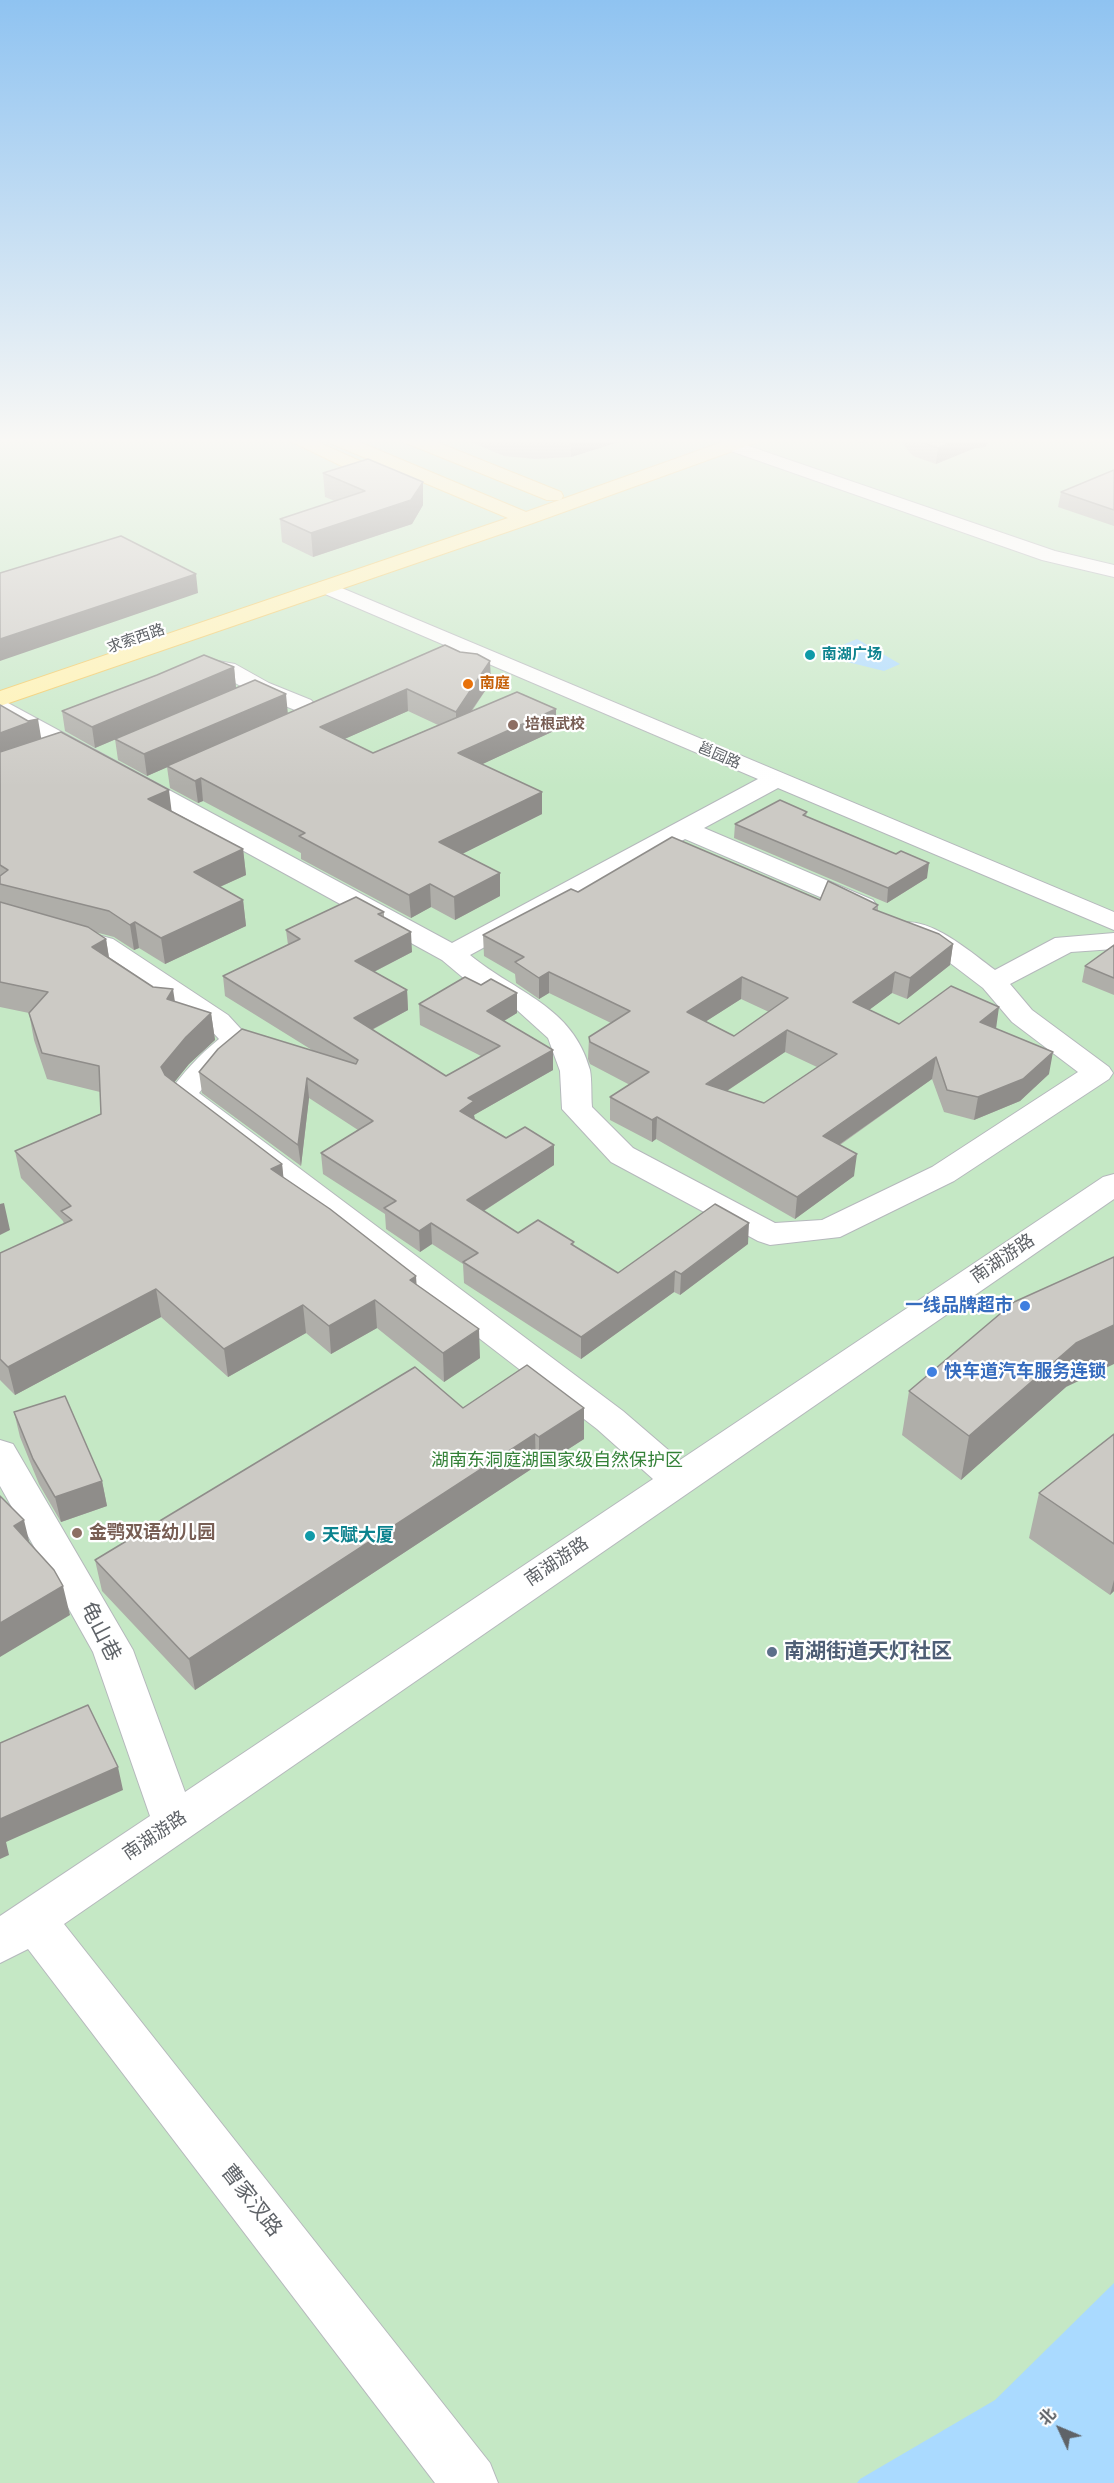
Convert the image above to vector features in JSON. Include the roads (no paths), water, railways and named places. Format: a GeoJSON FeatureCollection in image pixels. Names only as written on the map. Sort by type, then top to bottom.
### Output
{"type":"FeatureCollection","features":[{"type":"Feature","properties":{"kind":"main road","name":"求索西路"},"geometry":{"type":"LineString","coordinates":[[0,685],[381,555]]}},
{"type":"Feature","properties":{"kind":"main road","name":"求索西路"},"geometry":{"type":"LineString","coordinates":[[0,699],[325,587],[410,555]]}},
{"type":"Feature","properties":{"kind":"street"},"geometry":{"type":"LineString","coordinates":[[1045,555],[1114,571]]}},
{"type":"Feature","properties":{"kind":"street","name":"邕园路"},"geometry":{"type":"LineString","coordinates":[[325,587],[1114,922]]}},
{"type":"Feature","properties":{"kind":"street"},"geometry":{"type":"LineString","coordinates":[[171,679],[201,665],[226,669],[251,692],[303,705],[312,715],[260,738]]}},
{"type":"Feature","properties":{"kind":"street"},"geometry":{"type":"LineString","coordinates":[[0,708],[66,744],[104,754],[156,783],[452,954],[483,980],[527,1004],[561,1035],[575,1071],[577,1109],[622,1155],[704,1202],[770,1234],[828,1230],[943,1174],[1106,1071],[1023,1016],[993,982],[948,947],[849,899],[684,829]]}},
{"type":"Feature","properties":{"kind":"street"},"geometry":{"type":"LineString","coordinates":[[40,730],[69,719]]}},
{"type":"Feature","properties":{"kind":"street"},"geometry":{"type":"LineString","coordinates":[[33,756],[66,744]]}},
{"type":"Feature","properties":{"kind":"street"},"geometry":{"type":"LineString","coordinates":[[452,954],[775,780]]}},
{"type":"Feature","properties":{"kind":"street"},"geometry":{"type":"LineString","coordinates":[[0,918],[102,945],[218,1021],[236,1040],[209,1062],[182,1095],[610,1420],[678,1480]]}},
{"type":"Feature","properties":{"kind":"street"},"geometry":{"type":"LineString","coordinates":[[993,982],[1065,944],[1114,941]]}},
{"type":"Feature","properties":{"kind":"street","name":"南湖游路"},"geometry":{"type":"LineString","coordinates":[[16,1931],[1114,1184]]}},
{"type":"Feature","properties":{"kind":"street","name":"龟山巷"},"geometry":{"type":"LineString","coordinates":[[0,1453],[113,1650],[174,1823]]}},
{"type":"Feature","properties":{"kind":"street","name":"曹家汊路"},"geometry":{"type":"LineString","coordinates":[[16,1931],[470,2483]]}},
{"type":"Feature","properties":{"kind":"water"},"geometry":{"type":"Polygon","coordinates":[[[857,639],[900,664],[884,671],[819,655],[857,639]]]}},
{"type":"Feature","properties":{"kind":"water"},"geometry":{"type":"Polygon","coordinates":[[[1114,2283],[1114,2483],[857,2483],[860,2479],[995,2400],[1114,2283]]]}},
{"type":"Feature","properties":{"kind":"place","name":"南湖广场"},"geometry":{"type":"Point","coordinates":[810,655]}},
{"type":"Feature","properties":{"kind":"place","name":"南庭"},"geometry":{"type":"Point","coordinates":[468,684]}},
{"type":"Feature","properties":{"kind":"place","name":"培根武校"},"geometry":{"type":"Point","coordinates":[513,725]}},
{"type":"Feature","properties":{"kind":"place","name":"一线品牌超市"},"geometry":{"type":"Point","coordinates":[1025,1306]}},
{"type":"Feature","properties":{"kind":"place","name":"快车道汽车服务连锁"},"geometry":{"type":"Point","coordinates":[932,1372]}},
{"type":"Feature","properties":{"kind":"place","name":"金鹗双语幼儿园"},"geometry":{"type":"Point","coordinates":[77,1533]}},
{"type":"Feature","properties":{"kind":"place","name":"天赋大厦"},"geometry":{"type":"Point","coordinates":[310,1536]}},
{"type":"Feature","properties":{"kind":"place","name":"南湖街道天灯社区"},"geometry":{"type":"Point","coordinates":[772,1652]}},
{"type":"Feature","properties":{"kind":"park label","name":"湖南东洞庭湖国家级自然保护区"},"geometry":{"type":"Point","coordinates":[557,1461]}}]}
